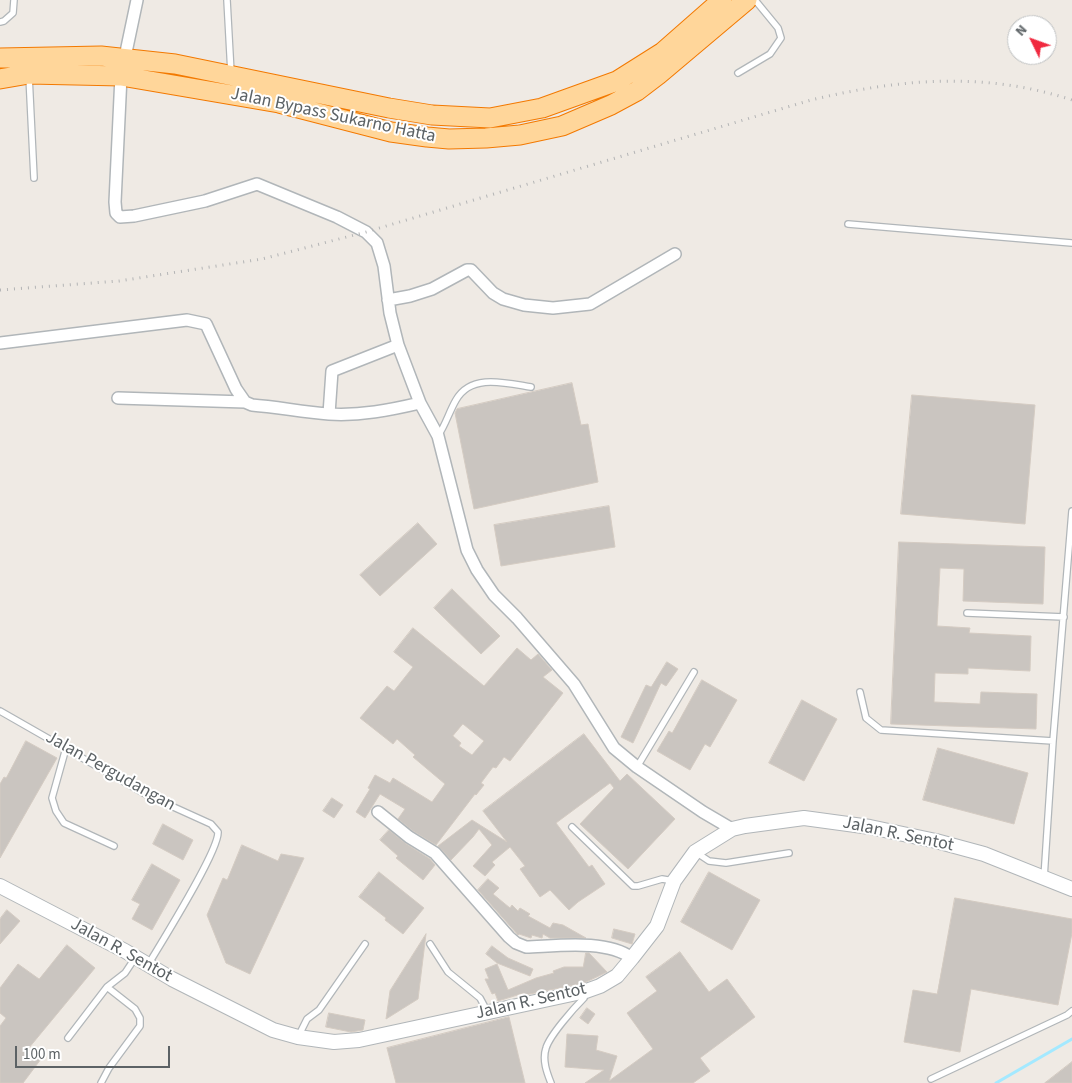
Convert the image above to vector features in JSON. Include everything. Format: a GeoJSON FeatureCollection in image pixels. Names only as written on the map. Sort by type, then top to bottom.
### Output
{"type":"FeatureCollection","features":[{"type":"Feature","properties":{"kind":"highway","name":"Jalan Bypass Sukarno Hatta"},"geometry":{"type":"LineString","coordinates":[[0,79],[29,74],[175,64],[415,113],[490,118],[542,108],[617,81],[663,52],[722,0]]}},
{"type":"Feature","properties":{"kind":"highway","name":"Jalan Bypass Sukarno Hatta"},"geometry":{"type":"LineString","coordinates":[[0,58],[84,56],[122,67],[279,103],[391,132],[458,139],[520,135],[562,126],[638,91],[747,0]]}},
{"type":"Feature","properties":{"kind":"street"},"geometry":{"type":"LineString","coordinates":[[138,0],[122,67],[116,213],[120,217],[134,216],[205,201],[257,184],[329,214],[366,232],[376,243],[379,250],[384,266],[388,300],[398,345],[420,403],[438,436],[466,550],[477,570],[494,595],[517,618],[574,684],[614,748],[637,767],[703,812],[732,829]]}},
{"type":"Feature","properties":{"kind":"street"},"geometry":{"type":"LineString","coordinates":[[388,300],[432,289],[467,270],[471,270],[494,294],[503,299],[524,305],[553,308],[590,304],[675,254]]}},
{"type":"Feature","properties":{"kind":"street"},"geometry":{"type":"LineString","coordinates":[[0,343],[187,320],[206,324],[236,389],[245,402]]}},
{"type":"Feature","properties":{"kind":"street"},"geometry":{"type":"LineString","coordinates":[[329,414],[332,371],[398,345]]}},
{"type":"Feature","properties":{"kind":"street"},"geometry":{"type":"LineString","coordinates":[[118,398],[245,402],[252,405],[329,414],[382,412],[420,403]]}},
{"type":"Feature","properties":{"kind":"street"},"geometry":{"type":"LineString","coordinates":[[378,812],[410,837],[435,853],[516,943],[526,947],[591,946],[625,953],[632,958]]}},
{"type":"Feature","properties":{"kind":"street","name":"Jalan R. Sentot"},"geometry":{"type":"LineString","coordinates":[[0,886],[273,1030],[298,1037],[334,1042],[359,1040],[586,991],[600,986],[617,976],[656,926],[674,881],[695,852],[732,829],[804,818],[870,827],[936,841],[984,854],[1072,889]]}},
{"type":"Feature","properties":{"kind":"lane"},"geometry":{"type":"LineString","coordinates":[[0,22],[13,13],[14,0]]}},
{"type":"Feature","properties":{"kind":"lane"},"geometry":{"type":"LineString","coordinates":[[227,0],[231,76]]}},
{"type":"Feature","properties":{"kind":"lane"},"geometry":{"type":"LineString","coordinates":[[738,73],[770,54],[778,45],[780,38],[778,28],[755,0]]}},
{"type":"Feature","properties":{"kind":"lane"},"geometry":{"type":"LineString","coordinates":[[29,74],[34,178]]}},
{"type":"Feature","properties":{"kind":"lane"},"geometry":{"type":"LineString","coordinates":[[848,224],[1072,243]]}},
{"type":"Feature","properties":{"kind":"lane"},"geometry":{"type":"LineString","coordinates":[[438,436],[445,426],[456,399],[468,386],[489,381],[531,387]]}},
{"type":"Feature","properties":{"kind":"lane"},"geometry":{"type":"LineString","coordinates":[[1044,878],[1072,511]]}},
{"type":"Feature","properties":{"kind":"lane"},"geometry":{"type":"LineString","coordinates":[[967,613],[1064,617]]}},
{"type":"Feature","properties":{"kind":"lane"},"geometry":{"type":"LineString","coordinates":[[637,767],[694,672]]}},
{"type":"Feature","properties":{"kind":"lane"},"geometry":{"type":"LineString","coordinates":[[860,692],[866,718],[881,730],[1053,741]]}},
{"type":"Feature","properties":{"kind":"lane","name":"Jalan Pergudangan"},"geometry":{"type":"LineString","coordinates":[[0,711],[147,795],[211,824],[218,832],[217,841],[204,867],[148,965]]}},
{"type":"Feature","properties":{"kind":"lane"},"geometry":{"type":"LineString","coordinates":[[66,748],[52,798],[56,810],[64,822],[114,846]]}},
{"type":"Feature","properties":{"kind":"lane"},"geometry":{"type":"LineString","coordinates":[[572,827],[633,886],[662,879],[674,881]]}},
{"type":"Feature","properties":{"kind":"lane"},"geometry":{"type":"LineString","coordinates":[[695,852],[709,861],[726,863],[789,853]]}},
{"type":"Feature","properties":{"kind":"lane"},"geometry":{"type":"LineString","coordinates":[[298,1037],[306,1019],[318,1010],[365,944]]}},
{"type":"Feature","properties":{"kind":"lane"},"geometry":{"type":"LineString","coordinates":[[430,944],[448,972],[480,998],[488,1012]]}},
{"type":"Feature","properties":{"kind":"lane"},"geometry":{"type":"LineString","coordinates":[[68,1038],[108,987],[125,973],[135,958]]}},
{"type":"Feature","properties":{"kind":"lane"},"geometry":{"type":"LineString","coordinates":[[101,1083],[109,1068],[140,1026],[140,1018],[135,1009],[108,987]]}},
{"type":"Feature","properties":{"kind":"lane"},"geometry":{"type":"LineString","coordinates":[[551,1083],[546,1068],[546,1048],[557,1030],[584,998],[586,991]]}},
{"type":"Feature","properties":{"kind":"lane"},"geometry":{"type":"LineString","coordinates":[[931,1079],[1072,1011]]}},
{"type":"Feature","properties":{"kind":"building"},"geometry":{"type":"Polygon","coordinates":[[[572,383],[581,425],[588,424],[598,482],[474,509],[455,413],[457,409],[572,383]]]}},
{"type":"Feature","properties":{"kind":"building"},"geometry":{"type":"Polygon","coordinates":[[[912,395],[1035,405],[1025,524],[901,514],[912,395]]]}},
{"type":"Feature","properties":{"kind":"building"},"geometry":{"type":"Polygon","coordinates":[[[609,506],[615,547],[501,566],[494,525],[609,506]]]}},
{"type":"Feature","properties":{"kind":"building"},"geometry":{"type":"Polygon","coordinates":[[[418,523],[437,544],[380,596],[360,575],[418,523]]]}},
{"type":"Feature","properties":{"kind":"building"},"geometry":{"type":"Polygon","coordinates":[[[899,542],[1045,547],[1043,604],[963,601],[964,569],[940,568],[937,626],[970,628],[969,633],[1031,636],[1030,671],[968,668],[968,674],[935,673],[934,702],[980,704],[981,692],[1037,694],[1036,729],[891,724],[899,542]]]}},
{"type":"Feature","properties":{"kind":"building"},"geometry":{"type":"Polygon","coordinates":[[[452,589],[500,636],[481,654],[434,608],[452,589]]]}},
{"type":"Feature","properties":{"kind":"building"},"geometry":{"type":"Polygon","coordinates":[[[413,628],[484,686],[517,648],[531,660],[538,654],[552,670],[543,677],[563,693],[510,761],[504,757],[496,768],[493,767],[481,783],[484,785],[436,845],[398,819],[405,809],[380,794],[365,818],[356,812],[370,789],[368,788],[375,775],[390,783],[393,778],[432,802],[445,784],[413,757],[415,755],[397,739],[393,744],[360,718],[387,686],[394,691],[413,667],[394,652],[413,628]],[[463,724],[453,736],[461,743],[459,746],[472,755],[484,741],[463,724]]]}},
{"type":"Feature","properties":{"kind":"building"},"geometry":{"type":"Polygon","coordinates":[[[667,662],[678,669],[666,686],[661,683],[633,743],[621,737],[646,685],[651,687],[667,662]]]}},
{"type":"Feature","properties":{"kind":"building"},"geometry":{"type":"Polygon","coordinates":[[[702,680],[737,700],[710,747],[705,744],[690,770],[657,751],[669,731],[672,733],[702,680]]]}},
{"type":"Feature","properties":{"kind":"building"},"geometry":{"type":"Polygon","coordinates":[[[802,700],[837,719],[804,781],[769,763],[802,700]]]}},
{"type":"Feature","properties":{"kind":"building"},"geometry":{"type":"Polygon","coordinates":[[[584,734],[620,781],[627,774],[675,819],[628,869],[580,824],[614,788],[610,783],[556,823],[589,867],[592,865],[605,884],[569,910],[550,890],[540,897],[520,869],[525,866],[510,847],[492,862],[495,865],[485,876],[473,866],[492,845],[479,829],[451,860],[438,846],[472,820],[507,842],[483,811],[584,734]]]}},
{"type":"Feature","properties":{"kind":"building"},"geometry":{"type":"Polygon","coordinates":[[[26,741],[57,758],[0,858],[0,784],[4,777],[6,778],[26,741]]]}},
{"type":"Feature","properties":{"kind":"building"},"geometry":{"type":"Polygon","coordinates":[[[938,748],[1028,773],[1014,824],[923,800],[938,748]]]}},
{"type":"Feature","properties":{"kind":"building"},"geometry":{"type":"Polygon","coordinates":[[[332,798],[343,805],[334,818],[323,811],[332,798]]]}},
{"type":"Feature","properties":{"kind":"building"},"geometry":{"type":"Polygon","coordinates":[[[163,824],[193,840],[183,860],[153,844],[163,824]]]}},
{"type":"Feature","properties":{"kind":"building"},"geometry":{"type":"Polygon","coordinates":[[[389,830],[430,859],[435,865],[423,880],[396,858],[398,856],[380,840],[389,830]]]}},
{"type":"Feature","properties":{"kind":"building"},"geometry":{"type":"Polygon","coordinates":[[[242,845],[278,861],[281,854],[304,858],[250,974],[226,963],[207,915],[223,878],[227,880],[242,845]]]}},
{"type":"Feature","properties":{"kind":"building"},"geometry":{"type":"Polygon","coordinates":[[[152,864],[180,880],[152,930],[132,919],[140,904],[132,900],[152,864]]]}},
{"type":"Feature","properties":{"kind":"building"},"geometry":{"type":"Polygon","coordinates":[[[379,872],[424,908],[403,934],[359,897],[379,872]]]}},
{"type":"Feature","properties":{"kind":"building"},"geometry":{"type":"Polygon","coordinates":[[[709,872],[760,900],[732,950],[681,922],[709,872]]]}},
{"type":"Feature","properties":{"kind":"building"},"geometry":{"type":"Polygon","coordinates":[[[488,879],[499,888],[493,894],[510,908],[512,905],[518,911],[520,908],[530,914],[528,916],[550,928],[553,923],[563,925],[586,938],[550,938],[543,934],[542,938],[532,935],[531,938],[518,935],[478,890],[488,879]]]}},
{"type":"Feature","properties":{"kind":"building"},"geometry":{"type":"Polygon","coordinates":[[[955,898],[1072,919],[1072,933],[1058,1005],[971,989],[960,1052],[904,1042],[913,990],[937,994],[955,898]]]}},
{"type":"Feature","properties":{"kind":"building"},"geometry":{"type":"Polygon","coordinates":[[[7,910],[20,921],[0,944],[0,919],[7,910]]]}},
{"type":"Feature","properties":{"kind":"building"},"geometry":{"type":"Polygon","coordinates":[[[614,929],[635,934],[632,944],[612,938],[614,929]]]}},
{"type":"Feature","properties":{"kind":"building"},"geometry":{"type":"Polygon","coordinates":[[[426,934],[418,999],[386,1019],[390,991],[426,934]]]}},
{"type":"Feature","properties":{"kind":"building"},"geometry":{"type":"Polygon","coordinates":[[[67,945],[95,968],[28,1049],[41,1059],[23,1083],[0,1083],[0,1026],[6,1018],[0,1013],[0,988],[18,964],[39,979],[67,945]]]}},
{"type":"Feature","properties":{"kind":"building"},"geometry":{"type":"Polygon","coordinates":[[[492,946],[508,958],[533,969],[530,976],[497,963],[486,954],[492,946]]]}},
{"type":"Feature","properties":{"kind":"building"},"geometry":{"type":"Polygon","coordinates":[[[680,952],[709,992],[727,979],[755,1017],[700,1058],[710,1071],[693,1083],[585,1083],[604,1070],[565,1067],[567,1034],[598,1036],[596,1050],[617,1056],[609,1081],[653,1049],[627,1013],[657,991],[646,977],[680,952]]]}},
{"type":"Feature","properties":{"kind":"building"},"geometry":{"type":"Polygon","coordinates":[[[586,953],[589,953],[607,972],[584,983],[525,995],[524,993],[498,1001],[495,993],[492,994],[485,979],[489,979],[485,969],[497,964],[508,990],[536,978],[554,973],[553,971],[564,967],[583,967],[586,953]]]}},
{"type":"Feature","properties":{"kind":"building"},"geometry":{"type":"Polygon","coordinates":[[[587,1008],[595,1014],[588,1024],[580,1018],[587,1008]]]}},
{"type":"Feature","properties":{"kind":"building"},"geometry":{"type":"Polygon","coordinates":[[[329,1013],[365,1020],[363,1030],[351,1032],[326,1027],[329,1013]]]}},
{"type":"Feature","properties":{"kind":"building"},"geometry":{"type":"Polygon","coordinates":[[[509,1017],[525,1083],[396,1083],[387,1048],[509,1017]]]}},
{"type":"Feature","properties":{"kind":"building"},"geometry":{"type":"Polygon","coordinates":[[[1072,1062],[1072,1083],[1045,1083],[1072,1062]]]}},
{"type":"Feature","properties":{"kind":"waterway"},"geometry":{"type":"LineString","coordinates":[[996,1083],[1072,1039]]}},
{"type":"Feature","properties":{"kind":"railway"},"geometry":{"type":"LineString","coordinates":[[0,290],[119,281],[262,259],[366,232],[811,100],[877,87],[942,81],[974,82],[1039,91],[1072,100]]}}]}
